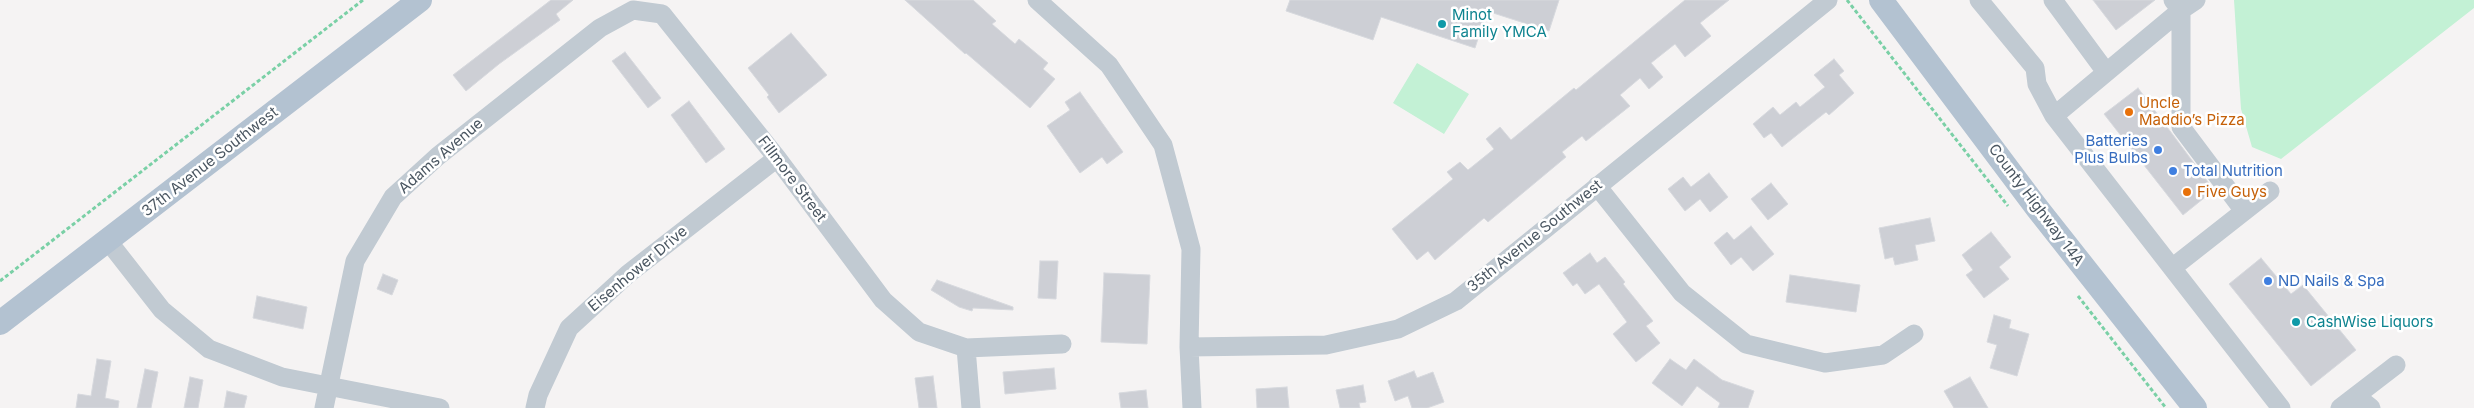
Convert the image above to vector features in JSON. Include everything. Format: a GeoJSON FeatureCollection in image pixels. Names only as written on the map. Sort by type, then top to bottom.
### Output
{"type":"FeatureCollection","features":[{"type":"Feature","properties":{"kind":"main road","name":"37th Avenue Southwest"},"geometry":{"type":"LineString","coordinates":[[0,323],[420,0]]}},
{"type":"Feature","properties":{"kind":"main road","name":"County Highway 14A"},"geometry":{"type":"LineString","coordinates":[[1881,0],[2037,208],[2195,408]]}},
{"type":"Feature","properties":{"kind":"street"},"geometry":{"type":"LineString","coordinates":[[1037,0],[1109,65],[1163,144],[1191,249],[1189,347],[1192,408]]}},
{"type":"Feature","properties":{"kind":"street","name":"35th Avenue Southwest"},"geometry":{"type":"LineString","coordinates":[[1189,347],[1326,345],[1398,329],[1456,301],[1828,0]]}},
{"type":"Feature","properties":{"kind":"street"},"geometry":{"type":"LineString","coordinates":[[1979,0],[2035,68],[2037,84],[2054,116],[2281,408]]}},
{"type":"Feature","properties":{"kind":"street"},"geometry":{"type":"LineString","coordinates":[[2053,0],[2106,72]]}},
{"type":"Feature","properties":{"kind":"street"},"geometry":{"type":"LineString","coordinates":[[2054,116],[2184,3]]}},
{"type":"Feature","properties":{"kind":"street"},"geometry":{"type":"LineString","coordinates":[[2184,3],[2181,127],[2244,211]]}},
{"type":"Feature","properties":{"kind":"street","name":"Fillmore Street"},"geometry":{"type":"LineString","coordinates":[[547,69],[600,28],[633,10],[662,14],[777,158],[883,300],[919,332],[966,348],[1062,344]]}},
{"type":"Feature","properties":{"kind":"street","name":"Adams Avenue"},"geometry":{"type":"LineString","coordinates":[[324,408],[355,261],[393,197],[438,156],[547,69]]}},
{"type":"Feature","properties":{"kind":"street","name":"Eisenhower Drive"},"geometry":{"type":"LineString","coordinates":[[535,408],[538,395],[569,328],[628,274],[777,158]]}},
{"type":"Feature","properties":{"kind":"street"},"geometry":{"type":"LineString","coordinates":[[1597,186],[1682,293],[1746,344],[1825,364],[1883,355],[1914,334]]}},
{"type":"Feature","properties":{"kind":"street"},"geometry":{"type":"LineString","coordinates":[[2172,268],[2270,191]]}},
{"type":"Feature","properties":{"kind":"street"},"geometry":{"type":"LineString","coordinates":[[108,241],[162,310],[209,349],[282,377],[440,408]]}},
{"type":"Feature","properties":{"kind":"street"},"geometry":{"type":"LineString","coordinates":[[966,348],[971,408]]}},
{"type":"Feature","properties":{"kind":"street"},"geometry":{"type":"LineString","coordinates":[[2340,408],[2396,364]]}},
{"type":"Feature","properties":{"kind":"street"},"geometry":{"type":"LineString","coordinates":[[2356,396],[2370,408]]}},
{"type":"Feature","properties":{"kind":"path"},"geometry":{"type":"LineString","coordinates":[[0,281],[363,0]]}},
{"type":"Feature","properties":{"kind":"path"},"geometry":{"type":"LineString","coordinates":[[1847,0],[1854,10]]}},
{"type":"Feature","properties":{"kind":"green space"},"geometry":{"type":"Polygon","coordinates":[[[2234,0],[2474,0],[2474,8],[2281,159],[2252,147],[2241,109],[2234,0]]]}},
{"type":"Feature","properties":{"kind":"green space"},"geometry":{"type":"Polygon","coordinates":[[[1417,63],[1469,94],[1444,134],[1393,103],[1417,63]]]}},
{"type":"Feature","properties":{"kind":"building"},"geometry":{"type":"Polygon","coordinates":[[[551,0],[573,0],[556,14],[560,20],[499,64],[466,91],[453,75],[551,0]]]}},
{"type":"Feature","properties":{"kind":"building"},"geometry":{"type":"Polygon","coordinates":[[[905,0],[973,0],[996,21],[992,24],[1015,44],[1019,39],[1048,63],[1043,69],[1055,79],[1030,108],[965,54],[905,0]]]}},
{"type":"Feature","properties":{"kind":"building","name":"Minot Family YMCA"},"geometry":{"type":"Polygon","coordinates":[[[1290,0],[1559,0],[1549,31],[1487,11],[1475,48],[1381,17],[1373,40],[1286,11],[1290,0]]]}},
{"type":"Feature","properties":{"kind":"building"},"geometry":{"type":"Polygon","coordinates":[[[1685,0],[1729,0],[1700,23],[1711,36],[1685,57],[1675,44],[1651,63],[1663,77],[1649,89],[1640,78],[1620,95],[1630,106],[1586,141],[1582,136],[1562,152],[1566,157],[1488,222],[1484,218],[1435,260],[1428,251],[1417,260],[1392,229],[1453,179],[1447,172],[1460,162],[1468,170],[1494,149],[1486,139],[1500,127],[1511,140],[1574,88],[1576,90],[1685,0]]]}},
{"type":"Feature","properties":{"kind":"building"},"geometry":{"type":"Polygon","coordinates":[[[2093,0],[2155,0],[2116,30],[2093,0]]]}},
{"type":"Feature","properties":{"kind":"building"},"geometry":{"type":"Polygon","coordinates":[[[791,33],[827,75],[779,113],[767,97],[769,95],[748,68],[791,33]]]}},
{"type":"Feature","properties":{"kind":"building"},"geometry":{"type":"Polygon","coordinates":[[[625,52],[661,98],[648,108],[612,61],[625,52]]]}},
{"type":"Feature","properties":{"kind":"building"},"geometry":{"type":"Polygon","coordinates":[[[1834,59],[1844,71],[1839,75],[1854,93],[1829,115],[1826,112],[1782,147],[1771,133],[1764,138],[1753,124],[1773,107],[1780,115],[1796,102],[1800,107],[1825,87],[1814,75],[1834,59]]]}},
{"type":"Feature","properties":{"kind":"building"},"geometry":{"type":"Polygon","coordinates":[[[2138,88],[2214,190],[2183,215],[2104,114],[2138,88]]]}},
{"type":"Feature","properties":{"kind":"building"},"geometry":{"type":"Polygon","coordinates":[[[1080,92],[1123,152],[1107,164],[1102,157],[1080,173],[1047,126],[1070,110],[1065,102],[1080,92]]]}},
{"type":"Feature","properties":{"kind":"building"},"geometry":{"type":"Polygon","coordinates":[[[689,101],[725,149],[706,163],[671,115],[689,101]]]}},
{"type":"Feature","properties":{"kind":"building"},"geometry":{"type":"Polygon","coordinates":[[[1709,173],[1728,197],[1710,212],[1700,199],[1685,211],[1668,189],[1683,177],[1691,187],[1709,173]]]}},
{"type":"Feature","properties":{"kind":"building"},"geometry":{"type":"Polygon","coordinates":[[[1771,183],[1788,204],[1768,220],[1751,199],[1771,183]]]}},
{"type":"Feature","properties":{"kind":"building"},"geometry":{"type":"Polygon","coordinates":[[[1930,218],[1935,241],[1915,245],[1918,260],[1895,265],[1893,257],[1885,259],[1879,228],[1930,218]]]}},
{"type":"Feature","properties":{"kind":"building"},"geometry":{"type":"Polygon","coordinates":[[[1751,226],[1774,254],[1753,271],[1741,257],[1731,265],[1714,243],[1727,232],[1734,240],[1751,226]]]}},
{"type":"Feature","properties":{"kind":"building"},"geometry":{"type":"Polygon","coordinates":[[[1991,232],[2011,257],[1999,267],[2009,279],[1984,298],[1966,275],[1973,270],[1962,255],[1991,232]]]}},
{"type":"Feature","properties":{"kind":"building"},"geometry":{"type":"Polygon","coordinates":[[[1590,253],[1597,263],[1605,257],[1625,282],[1623,284],[1653,321],[1646,326],[1660,343],[1636,362],[1613,334],[1627,322],[1599,284],[1585,294],[1577,283],[1573,286],[1563,273],[1590,253]]]}},
{"type":"Feature","properties":{"kind":"building","name":"CashWise Liquors"},"geometry":{"type":"Polygon","coordinates":[[[2261,258],[2291,294],[2303,285],[2356,350],[2311,386],[2229,284],[2261,258]]]}},
{"type":"Feature","properties":{"kind":"building"},"geometry":{"type":"Polygon","coordinates":[[[1040,261],[1058,261],[1056,299],[1038,298],[1040,261]]]}},
{"type":"Feature","properties":{"kind":"building"},"geometry":{"type":"Polygon","coordinates":[[[1104,273],[1150,275],[1147,344],[1101,342],[1104,273]]]}},
{"type":"Feature","properties":{"kind":"building"},"geometry":{"type":"Polygon","coordinates":[[[383,274],[398,280],[392,295],[377,289],[383,274]]]}},
{"type":"Feature","properties":{"kind":"building"},"geometry":{"type":"Polygon","coordinates":[[[1790,275],[1860,285],[1856,312],[1786,302],[1790,275]]]}},
{"type":"Feature","properties":{"kind":"building"},"geometry":{"type":"Polygon","coordinates":[[[937,280],[1013,307],[1013,310],[973,308],[972,311],[959,307],[931,290],[937,280]]]}},
{"type":"Feature","properties":{"kind":"building"},"geometry":{"type":"Polygon","coordinates":[[[257,296],[307,307],[303,329],[253,318],[257,296]]]}},
{"type":"Feature","properties":{"kind":"building"},"geometry":{"type":"Polygon","coordinates":[[[1994,315],[2011,320],[2009,328],[2029,334],[2017,376],[1990,368],[1997,345],[1987,342],[1994,315]]]}},
{"type":"Feature","properties":{"kind":"building"},"geometry":{"type":"Polygon","coordinates":[[[97,359],[111,361],[105,398],[119,401],[118,408],[76,408],[78,394],[91,396],[97,359]]]}},
{"type":"Feature","properties":{"kind":"building"},"geometry":{"type":"Polygon","coordinates":[[[1670,359],[1686,370],[1694,359],[1722,380],[1754,391],[1748,408],[1718,408],[1720,403],[1697,386],[1682,406],[1652,383],[1670,359]]]}},
{"type":"Feature","properties":{"kind":"building"},"geometry":{"type":"Polygon","coordinates":[[[1054,368],[1056,389],[1005,394],[1003,372],[1054,368]]]}},
{"type":"Feature","properties":{"kind":"building"},"geometry":{"type":"Polygon","coordinates":[[[145,369],[158,372],[151,408],[137,408],[145,369]]]}},
{"type":"Feature","properties":{"kind":"building"},"geometry":{"type":"Polygon","coordinates":[[[1414,371],[1417,378],[1433,372],[1444,402],[1427,408],[1412,408],[1408,396],[1395,401],[1388,381],[1414,371]]]}},
{"type":"Feature","properties":{"kind":"building"},"geometry":{"type":"Polygon","coordinates":[[[933,376],[937,408],[919,408],[915,378],[933,376]]]}},
{"type":"Feature","properties":{"kind":"building"},"geometry":{"type":"Polygon","coordinates":[[[190,377],[203,380],[198,408],[184,408],[190,377]]]}},
{"type":"Feature","properties":{"kind":"building"},"geometry":{"type":"Polygon","coordinates":[[[1970,377],[1988,408],[1954,408],[1944,391],[1970,377]]]}},
{"type":"Feature","properties":{"kind":"building"},"geometry":{"type":"Polygon","coordinates":[[[1363,385],[1366,402],[1359,403],[1360,408],[1340,408],[1336,390],[1363,385]]]}},
{"type":"Feature","properties":{"kind":"building"},"geometry":{"type":"Polygon","coordinates":[[[1287,387],[1289,408],[1257,408],[1256,389],[1287,387]]]}},
{"type":"Feature","properties":{"kind":"building"},"geometry":{"type":"Polygon","coordinates":[[[1146,390],[1148,408],[1121,408],[1119,393],[1146,390]]]}},
{"type":"Feature","properties":{"kind":"building"},"geometry":{"type":"Polygon","coordinates":[[[227,391],[247,396],[244,408],[224,408],[227,391]]]}},
{"type":"Feature","properties":{"kind":"place","name":"Minot Family YMCA"},"geometry":{"type":"Point","coordinates":[1442,24]}},
{"type":"Feature","properties":{"kind":"place","name":"Uncle Maddio’s Pizza"},"geometry":{"type":"Point","coordinates":[2129,112]}},
{"type":"Feature","properties":{"kind":"place","name":"Batteries Plus Bulbs"},"geometry":{"type":"Point","coordinates":[2158,150]}},
{"type":"Feature","properties":{"kind":"place","name":"Total Nutrition"},"geometry":{"type":"Point","coordinates":[2173,171]}},
{"type":"Feature","properties":{"kind":"place","name":"Five Guys"},"geometry":{"type":"Point","coordinates":[2187,192]}},
{"type":"Feature","properties":{"kind":"place","name":"ND Nails & Spa"},"geometry":{"type":"Point","coordinates":[2268,281]}},
{"type":"Feature","properties":{"kind":"place","name":"CashWise Liquors"},"geometry":{"type":"Point","coordinates":[2296,322]}}]}
